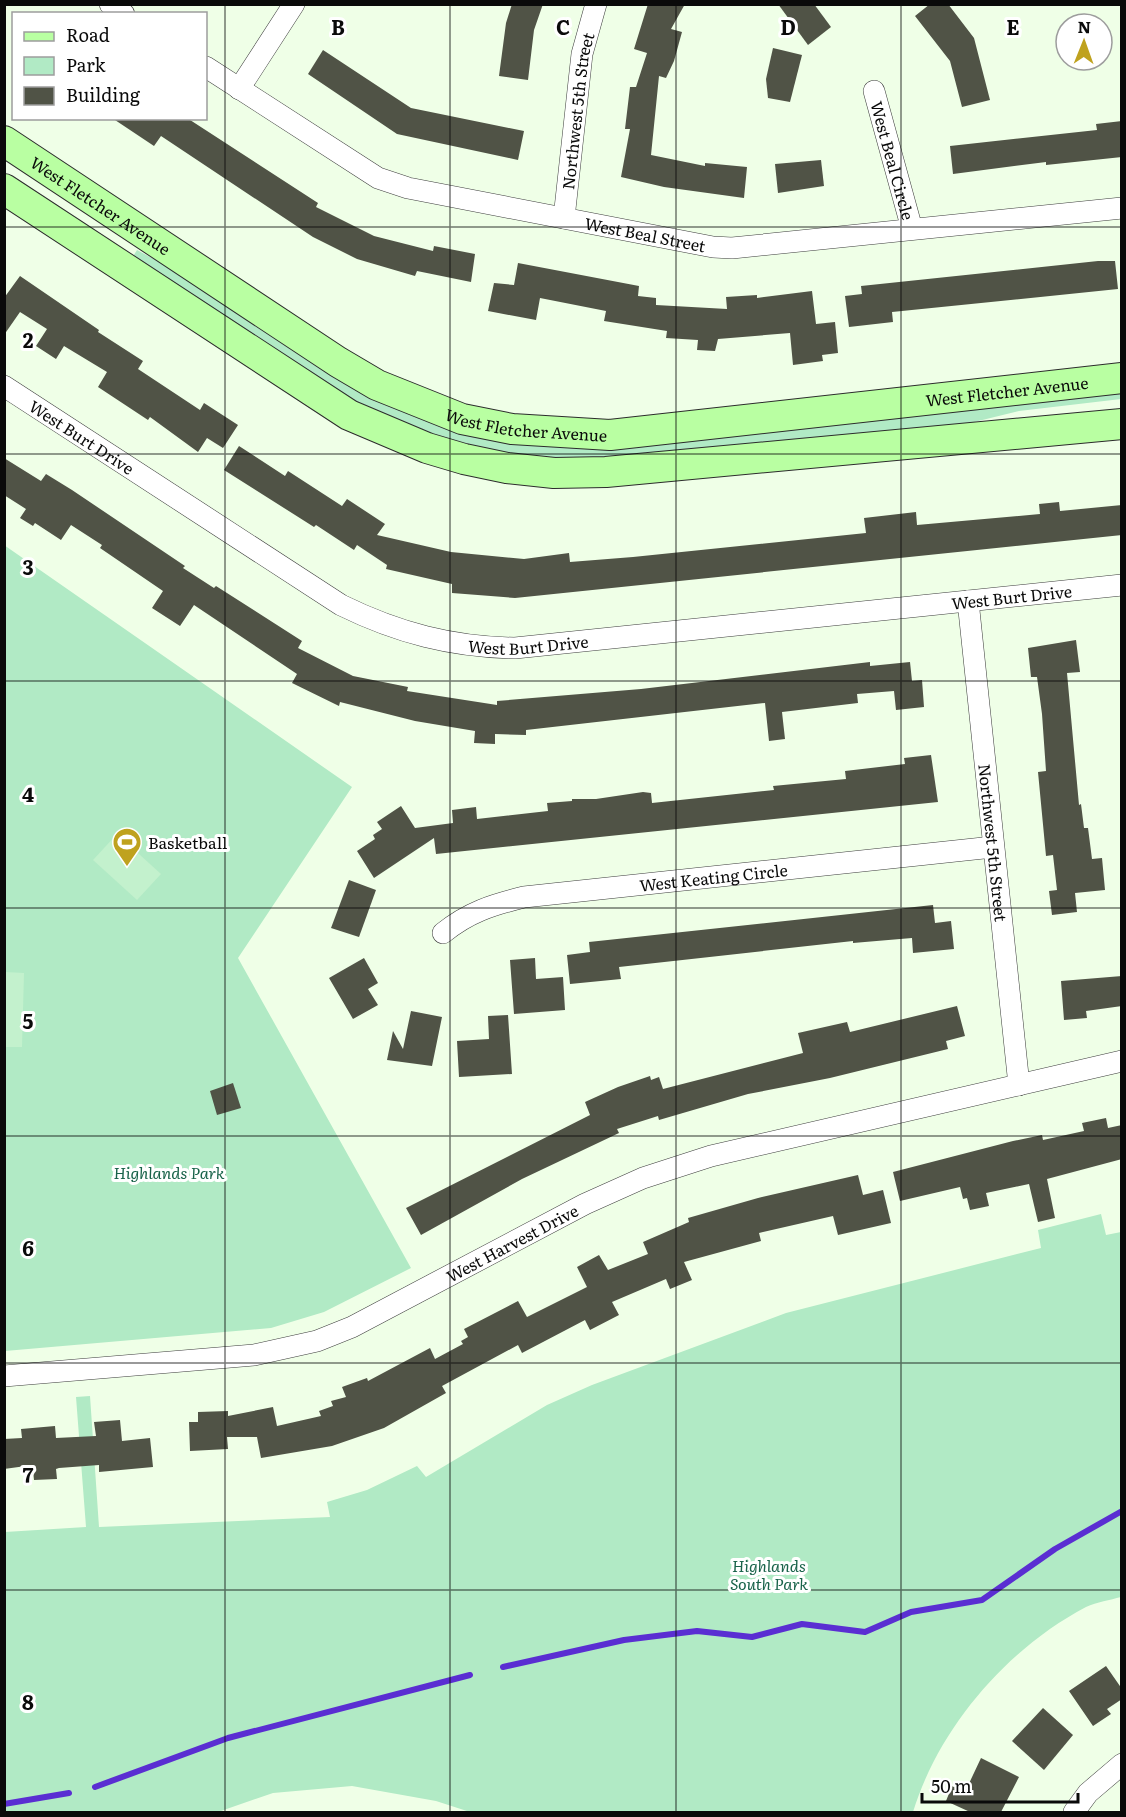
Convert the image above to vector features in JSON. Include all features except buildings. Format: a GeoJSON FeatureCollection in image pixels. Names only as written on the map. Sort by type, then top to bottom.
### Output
{"type":"FeatureCollection","features":[{"type":"Feature","properties":{"kind":"main road","name":"West Fletcher Avenue"},"geometry":{"type":"LineString","coordinates":[[4,141],[338,362],[388,390],[462,419],[512,429],[610,435],[1122,378]]}},
{"type":"Feature","properties":{"kind":"main road"},"geometry":{"type":"LineString","coordinates":[[4,189],[349,415],[427,448],[496,466],[554,473],[606,472],[1122,424]]}},
{"type":"Feature","properties":{"kind":"street"},"geometry":{"type":"LineString","coordinates":[[239,89],[294,4]]}},
{"type":"Feature","properties":{"kind":"street","name":"Northwest 5th Street"},"geometry":{"type":"LineString","coordinates":[[564,218],[582,54],[596,4]]}},
{"type":"Feature","properties":{"kind":"street","name":"West Beal Street"},"geometry":{"type":"LineString","coordinates":[[207,68],[378,178],[408,188],[712,247],[732,248],[1122,208]]}},
{"type":"Feature","properties":{"kind":"street","name":"West Beal Circle"},"geometry":{"type":"LineString","coordinates":[[874,91],[912,230]]}},
{"type":"Feature","properties":{"kind":"street","name":"West Burt Drive"},"geometry":{"type":"LineString","coordinates":[[4,386],[340,606],[400,632],[439,642],[478,647],[515,648],[1122,585]]}},
{"type":"Feature","properties":{"kind":"street","name":"Northwest 5th Street"},"geometry":{"type":"LineString","coordinates":[[968,601],[1018,1085]]}},
{"type":"Feature","properties":{"kind":"street","name":"West Keating Circle"},"geometry":{"type":"LineString","coordinates":[[443,933],[462,918],[486,906],[524,897],[993,847]]}},
{"type":"Feature","properties":{"kind":"street","name":"West Harvest Drive"},"geometry":{"type":"LineString","coordinates":[[4,1376],[254,1355],[317,1341],[352,1327],[585,1204],[644,1178],[711,1156],[1122,1061]]}},
{"type":"Feature","properties":{"kind":"street"},"geometry":{"type":"LineString","coordinates":[[1074,1812],[1088,1793],[1122,1764]]}},
{"type":"Feature","properties":{"kind":"green space"},"geometry":{"type":"Polygon","coordinates":[[[137,250],[481,435],[1121,388],[1121,399],[1019,411],[966,424],[625,459],[542,458],[510,454],[432,435],[349,398],[132,258],[137,250]]]}},
{"type":"Feature","properties":{"kind":"green space","name":"Highlands Park"},"geometry":{"type":"Polygon","coordinates":[[[4,545],[352,787],[238,958],[411,1268],[324,1312],[271,1328],[5,1351],[4,545]]]}},
{"type":"Feature","properties":{"kind":"green space","name":"Basketball"},"geometry":{"type":"Polygon","coordinates":[[[117,834],[161,874],[137,900],[93,860],[117,834]]]}},
{"type":"Feature","properties":{"kind":"green space"},"geometry":{"type":"Polygon","coordinates":[[[5,972],[24,973],[22,1047],[5,1047],[5,972]]]}},
{"type":"Feature","properties":{"kind":"green space","name":"Highlands South Park"},"geometry":{"type":"Polygon","coordinates":[[[1101,1214],[1106,1235],[1121,1232],[1121,1597],[1086,1607],[1057,1624],[1004,1667],[980,1693],[940,1750],[913,1812],[470,1812],[436,1801],[352,1786],[273,1793],[218,1812],[5,1812],[5,1532],[86,1527],[76,1397],[90,1396],[99,1527],[330,1517],[327,1502],[367,1490],[417,1466],[426,1477],[547,1405],[592,1385],[786,1313],[1041,1248],[1038,1230],[1101,1214]]]}},
{"type":"Feature","properties":{"kind":"waterway"},"geometry":{"type":"LineString","coordinates":[[503,1667],[624,1640],[697,1631],[752,1637],[802,1624],[865,1632],[911,1612],[982,1600],[1055,1549],[1122,1511]]}},
{"type":"Feature","properties":{"kind":"waterway"},"geometry":{"type":"LineString","coordinates":[[95,1787],[228,1738],[470,1675]]}},
{"type":"Feature","properties":{"kind":"waterway"},"geometry":{"type":"LineString","coordinates":[[4,1804],[69,1793]]}},
{"type":"Feature","properties":{"kind":"place","name":"Basketball"},"geometry":{"type":"Point","coordinates":[127,868]}}]}
